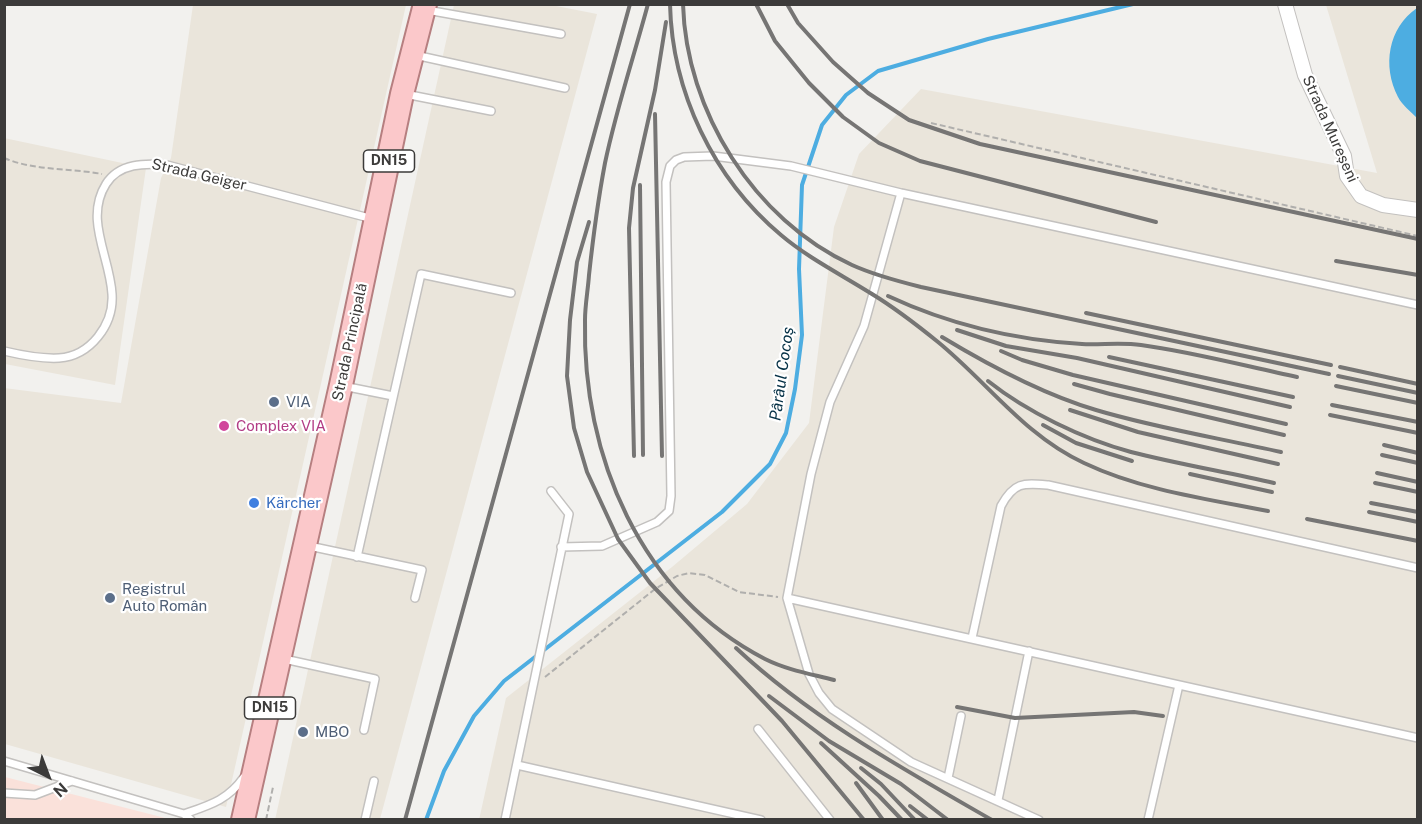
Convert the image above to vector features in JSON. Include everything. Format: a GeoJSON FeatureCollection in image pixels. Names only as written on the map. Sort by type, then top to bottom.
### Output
{"type":"FeatureCollection","features":[{"type":"Feature","properties":{"kind":"main road","name":"Strada Principală"},"geometry":{"type":"LineString","coordinates":[[243,819],[259,757],[341,386],[402,94],[425,7]]}},
{"type":"Feature","properties":{"kind":"street","name":"Strada Mureșeni"},"geometry":{"type":"LineString","coordinates":[[1285,4],[1305,75],[1344,156],[1347,176],[1361,196],[1383,205],[1418,210]]}},
{"type":"Feature","properties":{"kind":"lane"},"geometry":{"type":"LineString","coordinates":[[425,7],[561,34]]}},
{"type":"Feature","properties":{"kind":"lane"},"geometry":{"type":"LineString","coordinates":[[412,54],[565,88]]}},
{"type":"Feature","properties":{"kind":"lane"},"geometry":{"type":"LineString","coordinates":[[402,94],[491,111]]}},
{"type":"Feature","properties":{"kind":"lane"},"geometry":{"type":"LineString","coordinates":[[561,547],[592,548],[610,543],[657,522],[669,511],[671,504],[666,182],[670,166],[676,160],[684,157],[713,156],[821,172],[901,193],[1418,305]]}},
{"type":"Feature","properties":{"kind":"lane","name":"Strada Geiger"},"geometry":{"type":"LineString","coordinates":[[111,176],[144,163],[167,165],[375,220]]}},
{"type":"Feature","properties":{"kind":"lane"},"geometry":{"type":"LineString","coordinates":[[4,351],[60,358],[80,352],[98,338],[108,319],[113,297],[110,273],[96,215],[100,194],[111,176]]}},
{"type":"Feature","properties":{"kind":"lane"},"geometry":{"type":"LineString","coordinates":[[901,193],[864,326],[830,402],[811,474],[787,598],[809,674],[819,693],[832,709],[911,762],[1039,819]]}},
{"type":"Feature","properties":{"kind":"lane"},"geometry":{"type":"LineString","coordinates":[[357,556],[421,274],[511,292]]}},
{"type":"Feature","properties":{"kind":"lane"},"geometry":{"type":"LineString","coordinates":[[341,386],[393,396]]}},
{"type":"Feature","properties":{"kind":"lane"},"geometry":{"type":"LineString","coordinates":[[972,638],[1001,506],[1008,493],[1019,485],[1048,485],[1418,568]]}},
{"type":"Feature","properties":{"kind":"lane"},"geometry":{"type":"LineString","coordinates":[[505,819],[568,514],[551,491]]}},
{"type":"Feature","properties":{"kind":"lane"},"geometry":{"type":"LineString","coordinates":[[306,545],[422,570],[416,598]]}},
{"type":"Feature","properties":{"kind":"lane"},"geometry":{"type":"LineString","coordinates":[[787,598],[1418,738]]}},
{"type":"Feature","properties":{"kind":"lane"},"geometry":{"type":"LineString","coordinates":[[998,800],[1029,651]]}},
{"type":"Feature","properties":{"kind":"lane"},"geometry":{"type":"LineString","coordinates":[[281,658],[375,679],[364,730]]}},
{"type":"Feature","properties":{"kind":"lane"},"geometry":{"type":"LineString","coordinates":[[1148,819],[1179,685]]}},
{"type":"Feature","properties":{"kind":"lane"},"geometry":{"type":"LineString","coordinates":[[948,778],[961,716]]}},
{"type":"Feature","properties":{"kind":"lane"},"geometry":{"type":"LineString","coordinates":[[758,729],[830,819]]}},
{"type":"Feature","properties":{"kind":"lane"},"geometry":{"type":"LineString","coordinates":[[185,817],[216,803],[239,784],[259,757]]}},
{"type":"Feature","properties":{"kind":"lane"},"geometry":{"type":"LineString","coordinates":[[4,761],[191,819]]}},
{"type":"Feature","properties":{"kind":"lane"},"geometry":{"type":"LineString","coordinates":[[517,765],[761,819]]}},
{"type":"Feature","properties":{"kind":"lane"},"geometry":{"type":"LineString","coordinates":[[365,819],[374,780]]}},
{"type":"Feature","properties":{"kind":"lane"},"geometry":{"type":"LineString","coordinates":[[4,793],[35,795],[72,781]]}},
{"type":"Feature","properties":{"kind":"path"},"geometry":{"type":"LineString","coordinates":[[931,123],[1418,236]]}},
{"type":"Feature","properties":{"kind":"path"},"geometry":{"type":"LineString","coordinates":[[4,158],[59,171],[87,171],[111,176]]}},
{"type":"Feature","properties":{"kind":"path"},"geometry":{"type":"LineString","coordinates":[[542,687],[545,676],[655,589],[677,576],[689,573],[705,575],[739,592],[787,598]]}},
{"type":"Feature","properties":{"kind":"path"},"geometry":{"type":"LineString","coordinates":[[266,819],[273,787]]}},
{"type":"Feature","properties":{"kind":"shaded area"},"geometry":{"type":"Polygon","coordinates":[[[193,5],[406,5],[226,807],[5,744],[4,388],[121,403],[161,178],[171,158],[193,5]]]}},
{"type":"Feature","properties":{"kind":"shaded area"},"geometry":{"type":"Polygon","coordinates":[[[454,5],[551,5],[597,14],[380,819],[275,820],[454,5]]]}},
{"type":"Feature","properties":{"kind":"shaded area"},"geometry":{"type":"Polygon","coordinates":[[[1326,5],[1417,5],[1417,819],[479,820],[506,698],[672,567],[747,504],[809,423],[834,227],[859,154],[921,89],[1377,173],[1326,5]]]}},
{"type":"Feature","properties":{"kind":"shaded area"},"geometry":{"type":"Polygon","coordinates":[[[4,138],[146,168],[115,385],[5,364],[4,138]]]}},
{"type":"Feature","properties":{"kind":"shaded area"},"geometry":{"type":"Polygon","coordinates":[[[5,777],[169,819],[5,819],[5,777]]]}},
{"type":"Feature","properties":{"kind":"water"},"geometry":{"type":"Polygon","coordinates":[[[1417,8],[1417,118],[1398,97],[1390,73],[1389,60],[1394,37],[1407,16],[1417,8]]]}},
{"type":"Feature","properties":{"kind":"waterway","name":"Pârâul Cocoș"},"geometry":{"type":"LineString","coordinates":[[426,820],[444,771],[474,716],[504,681],[722,512],[770,464],[786,433],[802,335],[799,269],[802,185],[822,125],[846,95],[878,71],[988,39],[1133,4]]}},
{"type":"Feature","properties":{"kind":"railway"},"geometry":{"type":"LineString","coordinates":[[405,820],[630,4]]}},
{"type":"Feature","properties":{"kind":"railway"},"geometry":{"type":"LineString","coordinates":[[648,4],[609,143],[594,233],[585,309],[587,371],[594,421],[608,470],[627,516],[652,559],[684,598],[721,631],[765,659],[790,669],[834,680]]}},
{"type":"Feature","properties":{"kind":"railway"},"geometry":{"type":"LineString","coordinates":[[670,4],[679,69],[688,101],[701,131],[735,187],[781,235],[825,266],[881,299],[914,323],[956,358],[1025,423],[1063,452],[1106,472],[1151,487],[1268,511]]}},
{"type":"Feature","properties":{"kind":"railway"},"geometry":{"type":"LineString","coordinates":[[683,4],[687,44],[697,84],[712,122],[732,158],[756,191],[785,220],[817,245],[860,269],[921,287],[1329,374]]}},
{"type":"Feature","properties":{"kind":"railway"},"geometry":{"type":"LineString","coordinates":[[756,4],[775,41],[809,83],[843,117],[879,143],[920,161],[1156,222]]}},
{"type":"Feature","properties":{"kind":"railway"},"geometry":{"type":"LineString","coordinates":[[787,4],[798,23],[833,62],[868,93],[909,120],[980,144],[1418,239]]}},
{"type":"Feature","properties":{"kind":"railway"},"geometry":{"type":"LineString","coordinates":[[634,456],[629,228],[633,188],[655,90],[666,22]]}},
{"type":"Feature","properties":{"kind":"railway"},"geometry":{"type":"LineString","coordinates":[[655,114],[662,456]]}},
{"type":"Feature","properties":{"kind":"railway"},"geometry":{"type":"LineString","coordinates":[[640,185],[643,455]]}},
{"type":"Feature","properties":{"kind":"railway"},"geometry":{"type":"LineString","coordinates":[[589,222],[577,262],[570,320],[567,376],[574,428],[587,472],[618,539],[650,583],[782,721],[864,820]]}},
{"type":"Feature","properties":{"kind":"railway"},"geometry":{"type":"LineString","coordinates":[[1336,261],[1418,275]]}},
{"type":"Feature","properties":{"kind":"railway"},"geometry":{"type":"LineString","coordinates":[[888,296],[934,315],[982,329],[1032,339],[1082,344],[1141,345],[1200,355],[1297,377]]}},
{"type":"Feature","properties":{"kind":"railway"},"geometry":{"type":"LineString","coordinates":[[1086,313],[1331,365]]}},
{"type":"Feature","properties":{"kind":"railway"},"geometry":{"type":"LineString","coordinates":[[957,330],[1006,346],[1077,358],[1290,407]]}},
{"type":"Feature","properties":{"kind":"railway"},"geometry":{"type":"LineString","coordinates":[[942,337],[1017,378],[1056,396],[1096,410],[1281,452]]}},
{"type":"Feature","properties":{"kind":"railway"},"geometry":{"type":"LineString","coordinates":[[1001,351],[1022,360],[1073,375],[1286,424]]}},
{"type":"Feature","properties":{"kind":"railway"},"geometry":{"type":"LineString","coordinates":[[1109,357],[1293,397]]}},
{"type":"Feature","properties":{"kind":"railway"},"geometry":{"type":"LineString","coordinates":[[1340,367],[1418,384]]}},
{"type":"Feature","properties":{"kind":"railway"},"geometry":{"type":"LineString","coordinates":[[1338,376],[1418,393]]}},
{"type":"Feature","properties":{"kind":"railway"},"geometry":{"type":"LineString","coordinates":[[988,381],[1038,414],[1094,440],[1131,452],[1274,483]]}},
{"type":"Feature","properties":{"kind":"railway"},"geometry":{"type":"LineString","coordinates":[[1074,384],[1284,435]]}},
{"type":"Feature","properties":{"kind":"railway"},"geometry":{"type":"LineString","coordinates":[[1336,386],[1418,403]]}},
{"type":"Feature","properties":{"kind":"railway"},"geometry":{"type":"LineString","coordinates":[[1332,405],[1418,422]]}},
{"type":"Feature","properties":{"kind":"railway"},"geometry":{"type":"LineString","coordinates":[[1070,410],[1138,432],[1278,464]]}},
{"type":"Feature","properties":{"kind":"railway"},"geometry":{"type":"LineString","coordinates":[[1330,415],[1418,433]]}},
{"type":"Feature","properties":{"kind":"railway"},"geometry":{"type":"LineString","coordinates":[[1043,425],[1076,443],[1132,461]]}},
{"type":"Feature","properties":{"kind":"railway"},"geometry":{"type":"LineString","coordinates":[[1384,445],[1418,453]]}},
{"type":"Feature","properties":{"kind":"railway"},"geometry":{"type":"LineString","coordinates":[[1382,455],[1418,463]]}},
{"type":"Feature","properties":{"kind":"railway"},"geometry":{"type":"LineString","coordinates":[[1377,473],[1418,482]]}},
{"type":"Feature","properties":{"kind":"railway"},"geometry":{"type":"LineString","coordinates":[[1190,474],[1272,492]]}},
{"type":"Feature","properties":{"kind":"railway"},"geometry":{"type":"LineString","coordinates":[[1375,483],[1418,492]]}},
{"type":"Feature","properties":{"kind":"railway"},"geometry":{"type":"LineString","coordinates":[[1371,503],[1418,512]]}},
{"type":"Feature","properties":{"kind":"railway"},"geometry":{"type":"LineString","coordinates":[[1369,512],[1418,522]]}},
{"type":"Feature","properties":{"kind":"railway"},"geometry":{"type":"LineString","coordinates":[[1307,519],[1418,541]]}},
{"type":"Feature","properties":{"kind":"railway"},"geometry":{"type":"LineString","coordinates":[[736,648],[826,720],[892,762],[992,820]]}},
{"type":"Feature","properties":{"kind":"railway"},"geometry":{"type":"LineString","coordinates":[[769,696],[829,741],[901,784],[948,820]]}},
{"type":"Feature","properties":{"kind":"railway"},"geometry":{"type":"LineString","coordinates":[[957,707],[1015,718],[1134,712],[1163,716]]}},
{"type":"Feature","properties":{"kind":"railway"},"geometry":{"type":"LineString","coordinates":[[821,743],[902,820]]}},
{"type":"Feature","properties":{"kind":"railway"},"geometry":{"type":"LineString","coordinates":[[861,768],[881,784],[915,820]]}},
{"type":"Feature","properties":{"kind":"railway"},"geometry":{"type":"LineString","coordinates":[[856,783],[883,820]]}},
{"type":"Feature","properties":{"kind":"railway"},"geometry":{"type":"LineString","coordinates":[[910,806],[928,820]]}},
{"type":"Feature","properties":{"kind":"place","name":"VIA"},"geometry":{"type":"Point","coordinates":[274,402]}},
{"type":"Feature","properties":{"kind":"place","name":"Complex VIA"},"geometry":{"type":"Point","coordinates":[224,426]}},
{"type":"Feature","properties":{"kind":"place","name":"Kärcher"},"geometry":{"type":"Point","coordinates":[254,503]}},
{"type":"Feature","properties":{"kind":"place","name":"Registrul Auto Român"},"geometry":{"type":"Point","coordinates":[110,598]}},
{"type":"Feature","properties":{"kind":"place","name":"MBO"},"geometry":{"type":"Point","coordinates":[303,732]}}]}
